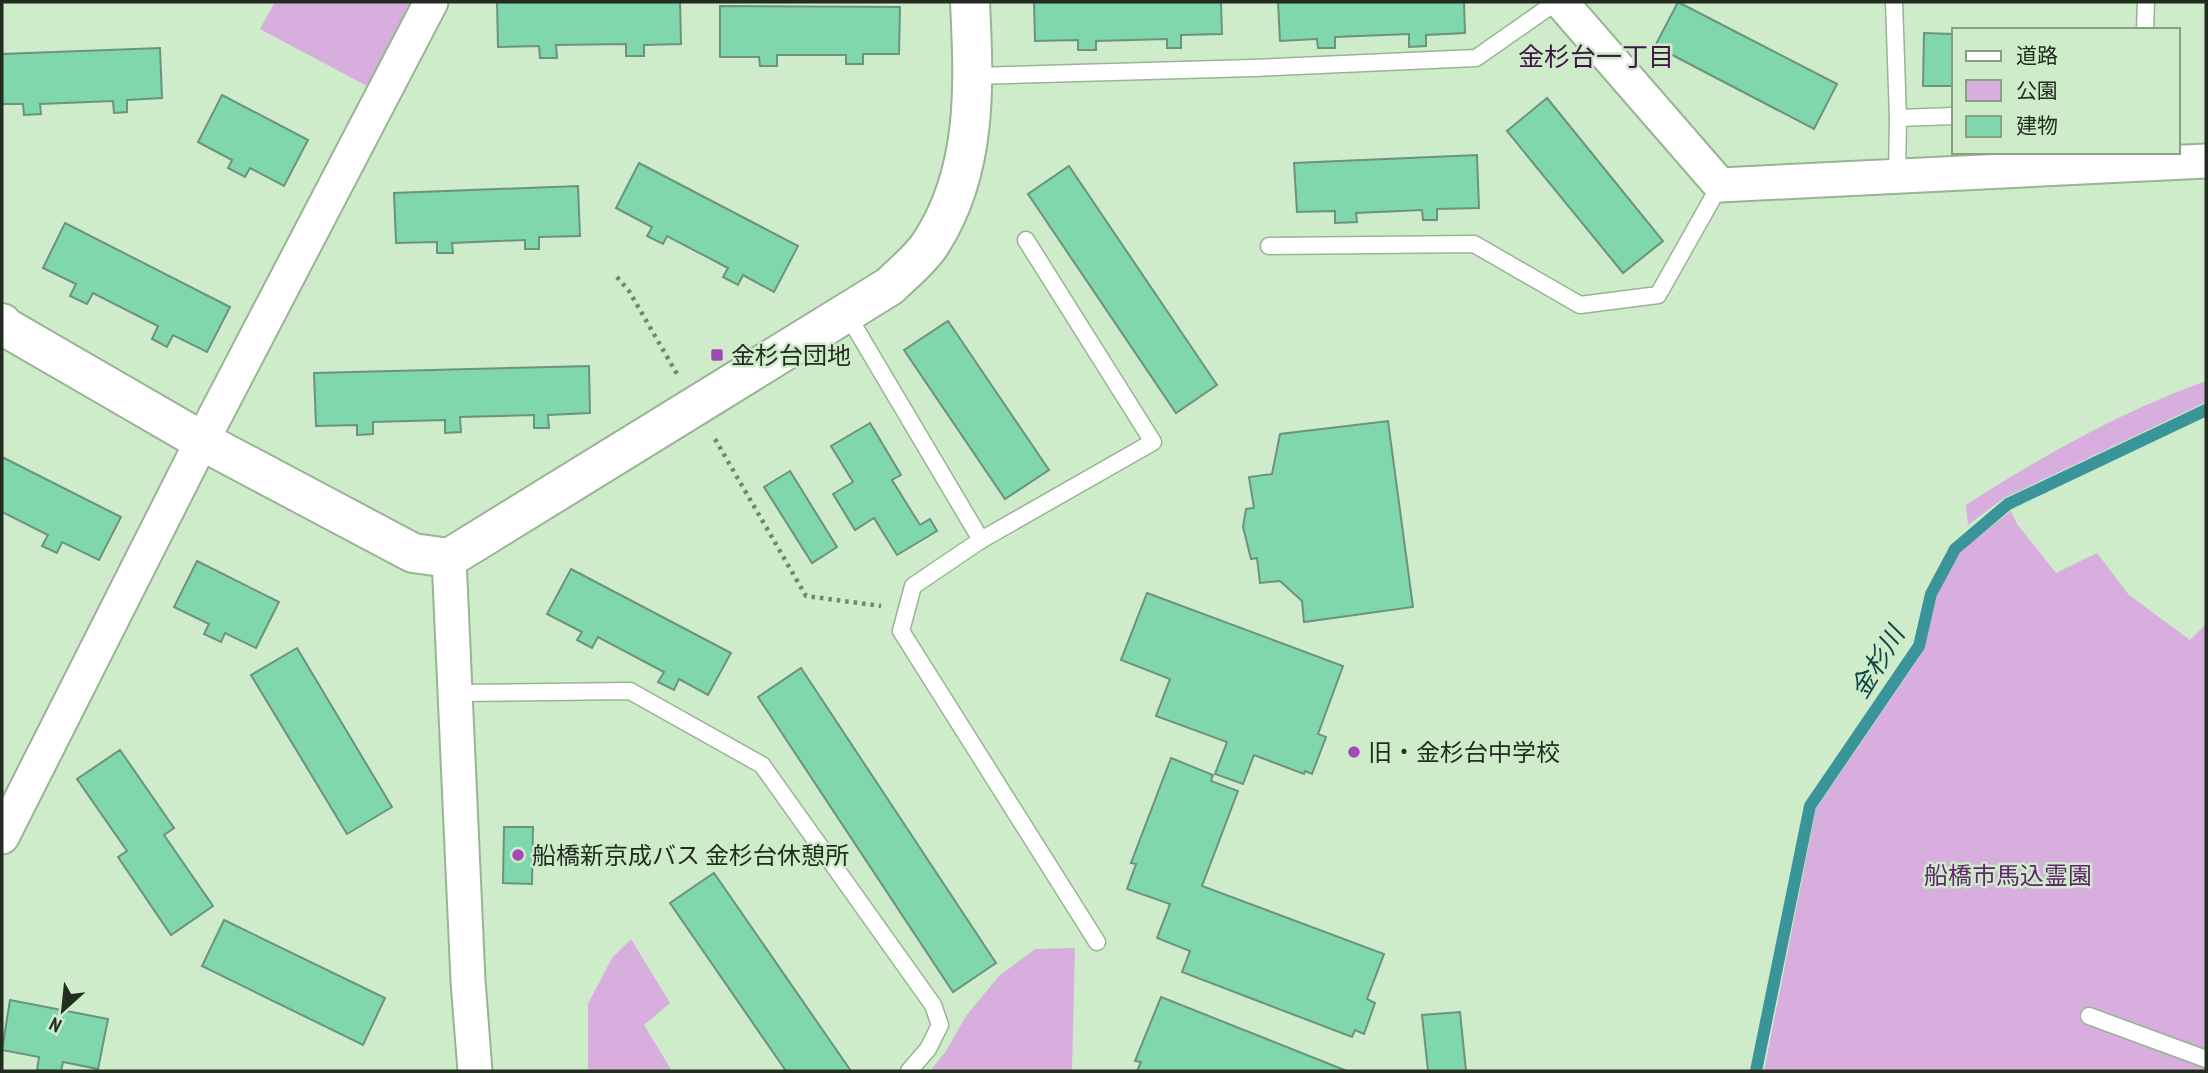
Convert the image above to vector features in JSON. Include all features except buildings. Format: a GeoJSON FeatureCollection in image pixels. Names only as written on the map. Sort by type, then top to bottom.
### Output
{"type":"FeatureCollection","features":[{"type":"Feature","properties":{"kind":"street"},"geometry":{"type":"LineString","coordinates":[[2,837],[202,442],[431,2]]}},
{"type":"Feature","properties":{"kind":"street"},"geometry":{"type":"LineString","coordinates":[[2,323],[202,442],[413,553],[449,558],[847,314],[890,286],[930,245],[952,203],[968,147],[973,76],[970,2]]}},
{"type":"Feature","properties":{"kind":"street"},"geometry":{"type":"LineString","coordinates":[[1558,2],[1720,185],[2206,161]]}},
{"type":"Feature","properties":{"kind":"street"},"geometry":{"type":"LineString","coordinates":[[449,558],[468,981],[475,1071]]}},
{"type":"Feature","properties":{"kind":"lane"},"geometry":{"type":"LineString","coordinates":[[973,76],[1476,58],[1558,2]]}},
{"type":"Feature","properties":{"kind":"lane"},"geometry":{"type":"LineString","coordinates":[[1895,2],[1897,176]]}},
{"type":"Feature","properties":{"kind":"lane"},"geometry":{"type":"LineString","coordinates":[[2145,28],[2146,2]]}},
{"type":"Feature","properties":{"kind":"lane"},"geometry":{"type":"LineString","coordinates":[[1898,118],[1952,116]]}},
{"type":"Feature","properties":{"kind":"lane"},"geometry":{"type":"LineString","coordinates":[[1269,246],[1474,243],[1580,305],[1658,295],[1720,185]]}},
{"type":"Feature","properties":{"kind":"lane"},"geometry":{"type":"LineString","coordinates":[[1026,240],[1153,442],[981,540],[913,586],[901,631],[1097,942]]}},
{"type":"Feature","properties":{"kind":"lane"},"geometry":{"type":"LineString","coordinates":[[847,314],[981,540]]}},
{"type":"Feature","properties":{"kind":"lane"},"geometry":{"type":"LineString","coordinates":[[456,693],[630,691],[762,765],[933,1005],[940,1026],[928,1049],[909,1071]]}},
{"type":"Feature","properties":{"kind":"lane"},"geometry":{"type":"LineString","coordinates":[[2089,1016],[2206,1059]]}},
{"type":"Feature","properties":{"kind":"path"},"geometry":{"type":"LineString","coordinates":[[617,277],[629,291],[684,385]]}},
{"type":"Feature","properties":{"kind":"path"},"geometry":{"type":"LineString","coordinates":[[711,432],[806,596],[906,609]]}},
{"type":"Feature","properties":{"kind":"green space"},"geometry":{"type":"Polygon","coordinates":[[[275,2],[414,2],[369,87],[260,29],[275,2]]]}},
{"type":"Feature","properties":{"kind":"green space"},"geometry":{"type":"Polygon","coordinates":[[[2206,381],[2206,402],[2004,498],[1968,525],[1966,505],[2023,469],[2112,421],[2206,381]]]}},
{"type":"Feature","properties":{"kind":"green space","name":"船橋市馬込霊園"},"geometry":{"type":"Polygon","coordinates":[[[2011,511],[2017,524],[2056,573],[2097,553],[2129,595],[2190,640],[2206,624],[2206,1071],[1764,1071],[1816,809],[1924,649],[1937,596],[1958,553],[2011,511]]]}},
{"type":"Feature","properties":{"kind":"green space"},"geometry":{"type":"Polygon","coordinates":[[[631,939],[670,1003],[644,1025],[672,1071],[588,1071],[588,1004],[612,958],[631,939]]]}},
{"type":"Feature","properties":{"kind":"green space"},"geometry":{"type":"Polygon","coordinates":[[[1075,948],[1072,1071],[930,1071],[946,1051],[966,1016],[999,976],[1035,949],[1075,948]]]}},
{"type":"Feature","properties":{"kind":"waterway","name":"金杉川"},"geometry":{"type":"LineString","coordinates":[[1756,1071],[1810,806],[1919,646],[1931,594],[1955,549],[2008,504],[2206,410]]}},
{"type":"Feature","properties":{"kind":"place","name":"金杉台団地"},"geometry":{"type":"Point","coordinates":[717,355]}},
{"type":"Feature","properties":{"kind":"place","name":"旧・金杉台中学校"},"geometry":{"type":"Point","coordinates":[1354,752]}},
{"type":"Feature","properties":{"kind":"place","name":"船橋新京成バス 金杉台休憩所"},"geometry":{"type":"Point","coordinates":[518,855]}},
{"type":"Feature","properties":{"kind":"district","name":"金杉台一丁目"},"geometry":{"type":"Point","coordinates":[1596,56]}}]}
